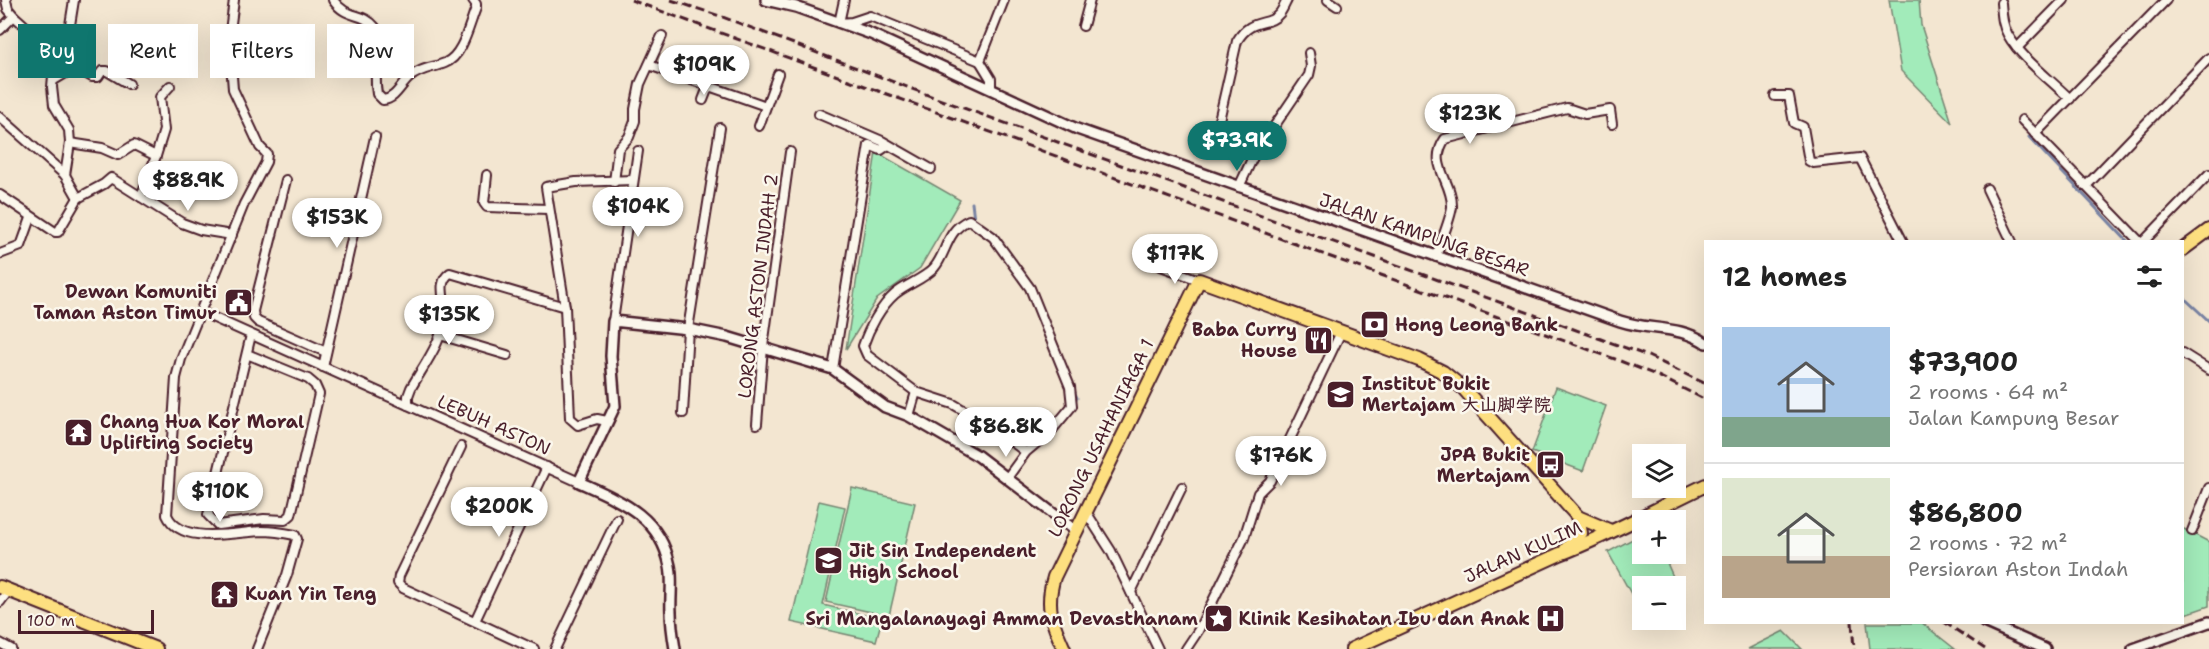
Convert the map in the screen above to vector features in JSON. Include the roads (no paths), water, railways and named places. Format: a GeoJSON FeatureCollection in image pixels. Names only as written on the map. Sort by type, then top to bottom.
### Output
{"type":"FeatureCollection","features":[{"type":"Feature","properties":{"kind":"main road"},"geometry":{"type":"LineString","coordinates":[[2184,249],[2209,230]]}},
{"type":"Feature","properties":{"kind":"main road"},"geometry":{"type":"LineString","coordinates":[[1198,280],[1419,360],[1443,372],[1493,420],[1578,517],[1611,531]]}},
{"type":"Feature","properties":{"kind":"main road","name":"LORONG USAHANIAGA 1"},"geometry":{"type":"LineString","coordinates":[[1064,649],[1050,612],[1051,588],[1076,531],[1198,280]]}},
{"type":"Feature","properties":{"kind":"main road","name":"JALAN KULIM"},"geometry":{"type":"LineString","coordinates":[[1352,649],[1560,554],[1595,541],[1642,515],[1704,486]]}},
{"type":"Feature","properties":{"kind":"main road"},"geometry":{"type":"LineString","coordinates":[[1560,554],[1581,533],[1578,517]]}},
{"type":"Feature","properties":{"kind":"main road"},"geometry":{"type":"LineString","coordinates":[[5,588],[156,649]]}},
{"type":"Feature","properties":{"kind":"main road"},"geometry":{"type":"LineString","coordinates":[[1057,634],[1058,649]]}},
{"type":"Feature","properties":{"kind":"street"},"geometry":{"type":"LineString","coordinates":[[6,0],[8,9],[23,24]]}},
{"type":"Feature","properties":{"kind":"street"},"geometry":{"type":"LineString","coordinates":[[70,24],[74,0]]}},
{"type":"Feature","properties":{"kind":"street"},"geometry":{"type":"LineString","coordinates":[[234,0],[229,39],[233,89],[260,147],[267,154],[266,162],[244,204],[181,359],[176,378],[167,515],[176,528],[195,533],[216,536],[264,531],[295,535],[297,539],[292,558],[257,649]]}},
{"type":"Feature","properties":{"kind":"street"},"geometry":{"type":"LineString","coordinates":[[333,0],[341,10],[370,21],[375,27],[376,86],[377,94],[383,100],[392,98],[408,78],[420,69],[451,60],[457,53],[476,8],[477,4],[473,0]]}},
{"type":"Feature","properties":{"kind":"street","name":"JALAN KAMPUNG BESAR"},"geometry":{"type":"LineString","coordinates":[[766,0],[796,7],[871,34],[1077,129],[1626,323],[1682,331],[1704,342]]}},
{"type":"Feature","properties":{"kind":"street"},"geometry":{"type":"LineString","coordinates":[[844,0],[839,23],[852,22],[870,16],[980,61],[992,79],[991,89]]}},
{"type":"Feature","properties":{"kind":"street"},"geometry":{"type":"LineString","coordinates":[[980,61],[1004,0]]}},
{"type":"Feature","properties":{"kind":"street"},"geometry":{"type":"LineString","coordinates":[[1083,26],[1090,0]]}},
{"type":"Feature","properties":{"kind":"street"},"geometry":{"type":"LineString","coordinates":[[1252,159],[1248,153],[1220,138],[1218,129],[1225,95],[1237,41],[1242,33],[1255,23],[1266,22],[1280,14],[1287,0]]}},
{"type":"Feature","properties":{"kind":"street"},"geometry":{"type":"LineString","coordinates":[[1328,0],[1337,6]]}},
{"type":"Feature","properties":{"kind":"street"},"geometry":{"type":"LineString","coordinates":[[2017,48],[2064,0]]}},
{"type":"Feature","properties":{"kind":"street"},"geometry":{"type":"LineString","coordinates":[[2035,134],[2166,0]]}},
{"type":"Feature","properties":{"kind":"street"},"geometry":{"type":"LineString","coordinates":[[2001,3],[2002,23],[2017,48],[2070,99]]}},
{"type":"Feature","properties":{"kind":"street"},"geometry":{"type":"LineString","coordinates":[[0,30],[14,16]]}},
{"type":"Feature","properties":{"kind":"street"},"geometry":{"type":"LineString","coordinates":[[614,182],[618,149],[629,137],[635,121],[638,92],[662,36]]}},
{"type":"Feature","properties":{"kind":"street"},"geometry":{"type":"LineString","coordinates":[[1239,187],[1252,159],[1309,75],[1311,66],[1309,53]]}},
{"type":"Feature","properties":{"kind":"street"},"geometry":{"type":"LineString","coordinates":[[2086,186],[2209,58]]}},
{"type":"Feature","properties":{"kind":"street"},"geometry":{"type":"LineString","coordinates":[[703,100],[719,59]]}},
{"type":"Feature","properties":{"kind":"street"},"geometry":{"type":"LineString","coordinates":[[649,65],[766,106]]}},
{"type":"Feature","properties":{"kind":"street"},"geometry":{"type":"LineString","coordinates":[[65,175],[70,143],[69,130],[54,105],[52,87],[54,80],[69,71],[78,69],[92,77],[98,77],[102,71],[107,71],[129,84]]}},
{"type":"Feature","properties":{"kind":"street"},"geometry":{"type":"LineString","coordinates":[[759,126],[778,74]]}},
{"type":"Feature","properties":{"kind":"street"},"geometry":{"type":"LineString","coordinates":[[141,197],[164,130],[160,97],[170,86]]}},
{"type":"Feature","properties":{"kind":"street"},"geometry":{"type":"LineString","coordinates":[[1775,96],[1786,94],[1789,96],[1794,123],[1803,127],[1809,161],[1814,163],[1860,158],[1902,240]]}},
{"type":"Feature","properties":{"kind":"street"},"geometry":{"type":"LineString","coordinates":[[1436,257],[1452,207],[1438,159],[1439,147],[1445,139],[1567,108],[1585,114],[1610,110],[1612,124]]}},
{"type":"Feature","properties":{"kind":"street"},"geometry":{"type":"LineString","coordinates":[[819,114],[888,145],[931,169]]}},
{"type":"Feature","properties":{"kind":"street"},"geometry":{"type":"LineString","coordinates":[[0,117],[65,175],[78,198]]}},
{"type":"Feature","properties":{"kind":"street"},"geometry":{"type":"LineString","coordinates":[[2022,120],[2139,240]]}},
{"type":"Feature","properties":{"kind":"street"},"geometry":{"type":"LineString","coordinates":[[683,413],[688,329],[720,128]]}},
{"type":"Feature","properties":{"kind":"street"},"geometry":{"type":"LineString","coordinates":[[323,367],[375,136]]}},
{"type":"Feature","properties":{"kind":"street"},"geometry":{"type":"LineString","coordinates":[[70,143],[102,148],[118,155],[134,145],[156,156]]}},
{"type":"Feature","properties":{"kind":"street"},"geometry":{"type":"LineString","coordinates":[[833,369],[869,145],[881,150],[888,145]]}},
{"type":"Feature","properties":{"kind":"street"},"geometry":{"type":"LineString","coordinates":[[579,482],[615,406],[611,356],[613,321],[638,151]]}},
{"type":"Feature","properties":{"kind":"street","name":"LORONG ASTON INDAH 2"},"geometry":{"type":"LineString","coordinates":[[757,424],[763,347],[790,152]]}},
{"type":"Feature","properties":{"kind":"street"},"geometry":{"type":"LineString","coordinates":[[2143,240],[2209,174]]}},
{"type":"Feature","properties":{"kind":"street"},"geometry":{"type":"LineString","coordinates":[[487,175],[484,203],[487,207],[548,209]]}},
{"type":"Feature","properties":{"kind":"street"},"geometry":{"type":"LineString","coordinates":[[0,195],[31,218],[58,232],[78,198],[104,184],[111,177],[182,223],[201,230],[232,235]]}},
{"type":"Feature","properties":{"kind":"street"},"geometry":{"type":"LineString","coordinates":[[286,180],[253,311],[254,318],[258,322],[326,352]]}},
{"type":"Feature","properties":{"kind":"street"},"geometry":{"type":"LineString","coordinates":[[607,421],[597,419],[578,425],[570,418],[565,307],[546,187],[576,182],[633,180]]}},
{"type":"Feature","properties":{"kind":"street"},"geometry":{"type":"LineString","coordinates":[[1987,189],[2011,240]]}},
{"type":"Feature","properties":{"kind":"street"},"geometry":{"type":"LineString","coordinates":[[0,254],[21,246],[31,218]]}},
{"type":"Feature","properties":{"kind":"street"},"geometry":{"type":"LineString","coordinates":[[1007,478],[1026,452],[1052,430],[1072,406],[1070,387],[1030,288],[993,237],[969,220],[955,230],[934,267],[894,295],[874,323],[864,346],[867,355],[916,392],[952,404],[989,425],[1026,452]]}},
{"type":"Feature","properties":{"kind":"street"},"geometry":{"type":"LineString","coordinates":[[1161,266],[1198,280]]}},
{"type":"Feature","properties":{"kind":"street"},"geometry":{"type":"LineString","coordinates":[[408,405],[411,388],[440,335],[445,314],[442,285],[450,273],[565,307]]}},
{"type":"Feature","properties":{"kind":"street","name":"LEBUH ASTON"},"geometry":{"type":"LineString","coordinates":[[201,312],[621,501],[647,520],[662,540],[670,567],[671,615],[675,649]]}},
{"type":"Feature","properties":{"kind":"street"},"geometry":{"type":"LineString","coordinates":[[613,321],[688,329],[727,337],[833,369],[877,402],[909,416],[978,456],[1076,531]]}},
{"type":"Feature","properties":{"kind":"street"},"geometry":{"type":"LineString","coordinates":[[1186,649],[1198,631],[1244,538],[1258,493],[1270,481],[1341,332]]}},
{"type":"Feature","properties":{"kind":"street"},"geometry":{"type":"LineString","coordinates":[[247,354],[308,379],[315,385],[319,394],[291,515],[285,520],[264,519],[218,525],[208,515],[251,335]]}},
{"type":"Feature","properties":{"kind":"street"},"geometry":{"type":"LineString","coordinates":[[440,335],[507,355]]}},
{"type":"Feature","properties":{"kind":"street"},"geometry":{"type":"LineString","coordinates":[[2184,354],[2209,370]]}},
{"type":"Feature","properties":{"kind":"street"},"geometry":{"type":"LineString","coordinates":[[909,416],[916,392]]}},
{"type":"Feature","properties":{"kind":"street"},"geometry":{"type":"LineString","coordinates":[[461,447],[399,576],[398,583],[404,588],[534,649]]}},
{"type":"Feature","properties":{"kind":"street"},"geometry":{"type":"LineString","coordinates":[[475,621],[547,467]]}},
{"type":"Feature","properties":{"kind":"street"},"geometry":{"type":"LineString","coordinates":[[1131,592],[1182,487]]}},
{"type":"Feature","properties":{"kind":"street"},"geometry":{"type":"LineString","coordinates":[[2192,531],[2209,488]]}},
{"type":"Feature","properties":{"kind":"street"},"geometry":{"type":"LineString","coordinates":[[1086,512],[1111,551],[1158,649]]}},
{"type":"Feature","properties":{"kind":"street"},"geometry":{"type":"LineString","coordinates":[[555,649],[617,519]]}},
{"type":"Feature","properties":{"kind":"street"},"geometry":{"type":"LineString","coordinates":[[0,602],[5,588]]}},
{"type":"Feature","properties":{"kind":"street"},"geometry":{"type":"LineString","coordinates":[[2133,649],[2209,622]]}},
{"type":"Feature","properties":{"kind":"street"},"geometry":{"type":"LineString","coordinates":[[1989,624],[2045,649]]}},
{"type":"Feature","properties":{"kind":"street"},"geometry":{"type":"LineString","coordinates":[[0,643],[11,649]]}},
{"type":"Feature","properties":{"kind":"waterway"},"geometry":{"type":"LineString","coordinates":[[2029,137],[2126,240]]}},
{"type":"Feature","properties":{"kind":"waterway"},"geometry":{"type":"LineString","coordinates":[[972,203],[974,219],[977,221]]}},
{"type":"Feature","properties":{"kind":"waterway"},"geometry":{"type":"LineString","coordinates":[[2184,298],[2209,321]]}},
{"type":"Feature","properties":{"kind":"waterway"},"geometry":{"type":"LineString","coordinates":[[1073,388],[1077,398]]}},
{"type":"Feature","properties":{"kind":"railway"},"geometry":{"type":"LineString","coordinates":[[631,0],[1615,359],[1656,375],[1704,399]]}},
{"type":"Feature","properties":{"kind":"railway"},"geometry":{"type":"LineString","coordinates":[[671,0],[1648,356],[1704,383]]}},
{"type":"Feature","properties":{"kind":"railway"},"geometry":{"type":"LineString","coordinates":[[1852,624],[1854,649]]}},
{"type":"Feature","properties":{"kind":"railway"},"geometry":{"type":"LineString","coordinates":[[1947,624],[1985,649]]}},
{"type":"Feature","properties":{"kind":"place","name":"Dewan Komuniti Taman Aston Timur"},"geometry":{"type":"Point","coordinates":[238,302]}},
{"type":"Feature","properties":{"kind":"place","name":"Hong Leong Bank"},"geometry":{"type":"Point","coordinates":[1374,325]}},
{"type":"Feature","properties":{"kind":"place","name":"Baba Curry House"},"geometry":{"type":"Point","coordinates":[1318,340]}},
{"type":"Feature","properties":{"kind":"place","name":"Institut Bukit Mertajam 大山脚学院"},"geometry":{"type":"Point","coordinates":[1341,394]}},
{"type":"Feature","properties":{"kind":"place","name":"Chang Hua Kor Moral Uplifting Society"},"geometry":{"type":"Point","coordinates":[79,432]}},
{"type":"Feature","properties":{"kind":"place","name":"JPA Bukit Mertajam"},"geometry":{"type":"Point","coordinates":[1551,465]}},
{"type":"Feature","properties":{"kind":"place","name":"Jit Sin Independent High School"},"geometry":{"type":"Point","coordinates":[828,561]}},
{"type":"Feature","properties":{"kind":"place","name":"Kuan Yin Teng"},"geometry":{"type":"Point","coordinates":[224,594]}},
{"type":"Feature","properties":{"kind":"place","name":"Sri Mangalanayagi Amman Devasthanam"},"geometry":{"type":"Point","coordinates":[1219,619]}},
{"type":"Feature","properties":{"kind":"place","name":"Klinik Kesihatan Ibu dan Anak"},"geometry":{"type":"Point","coordinates":[1551,619]}}]}
